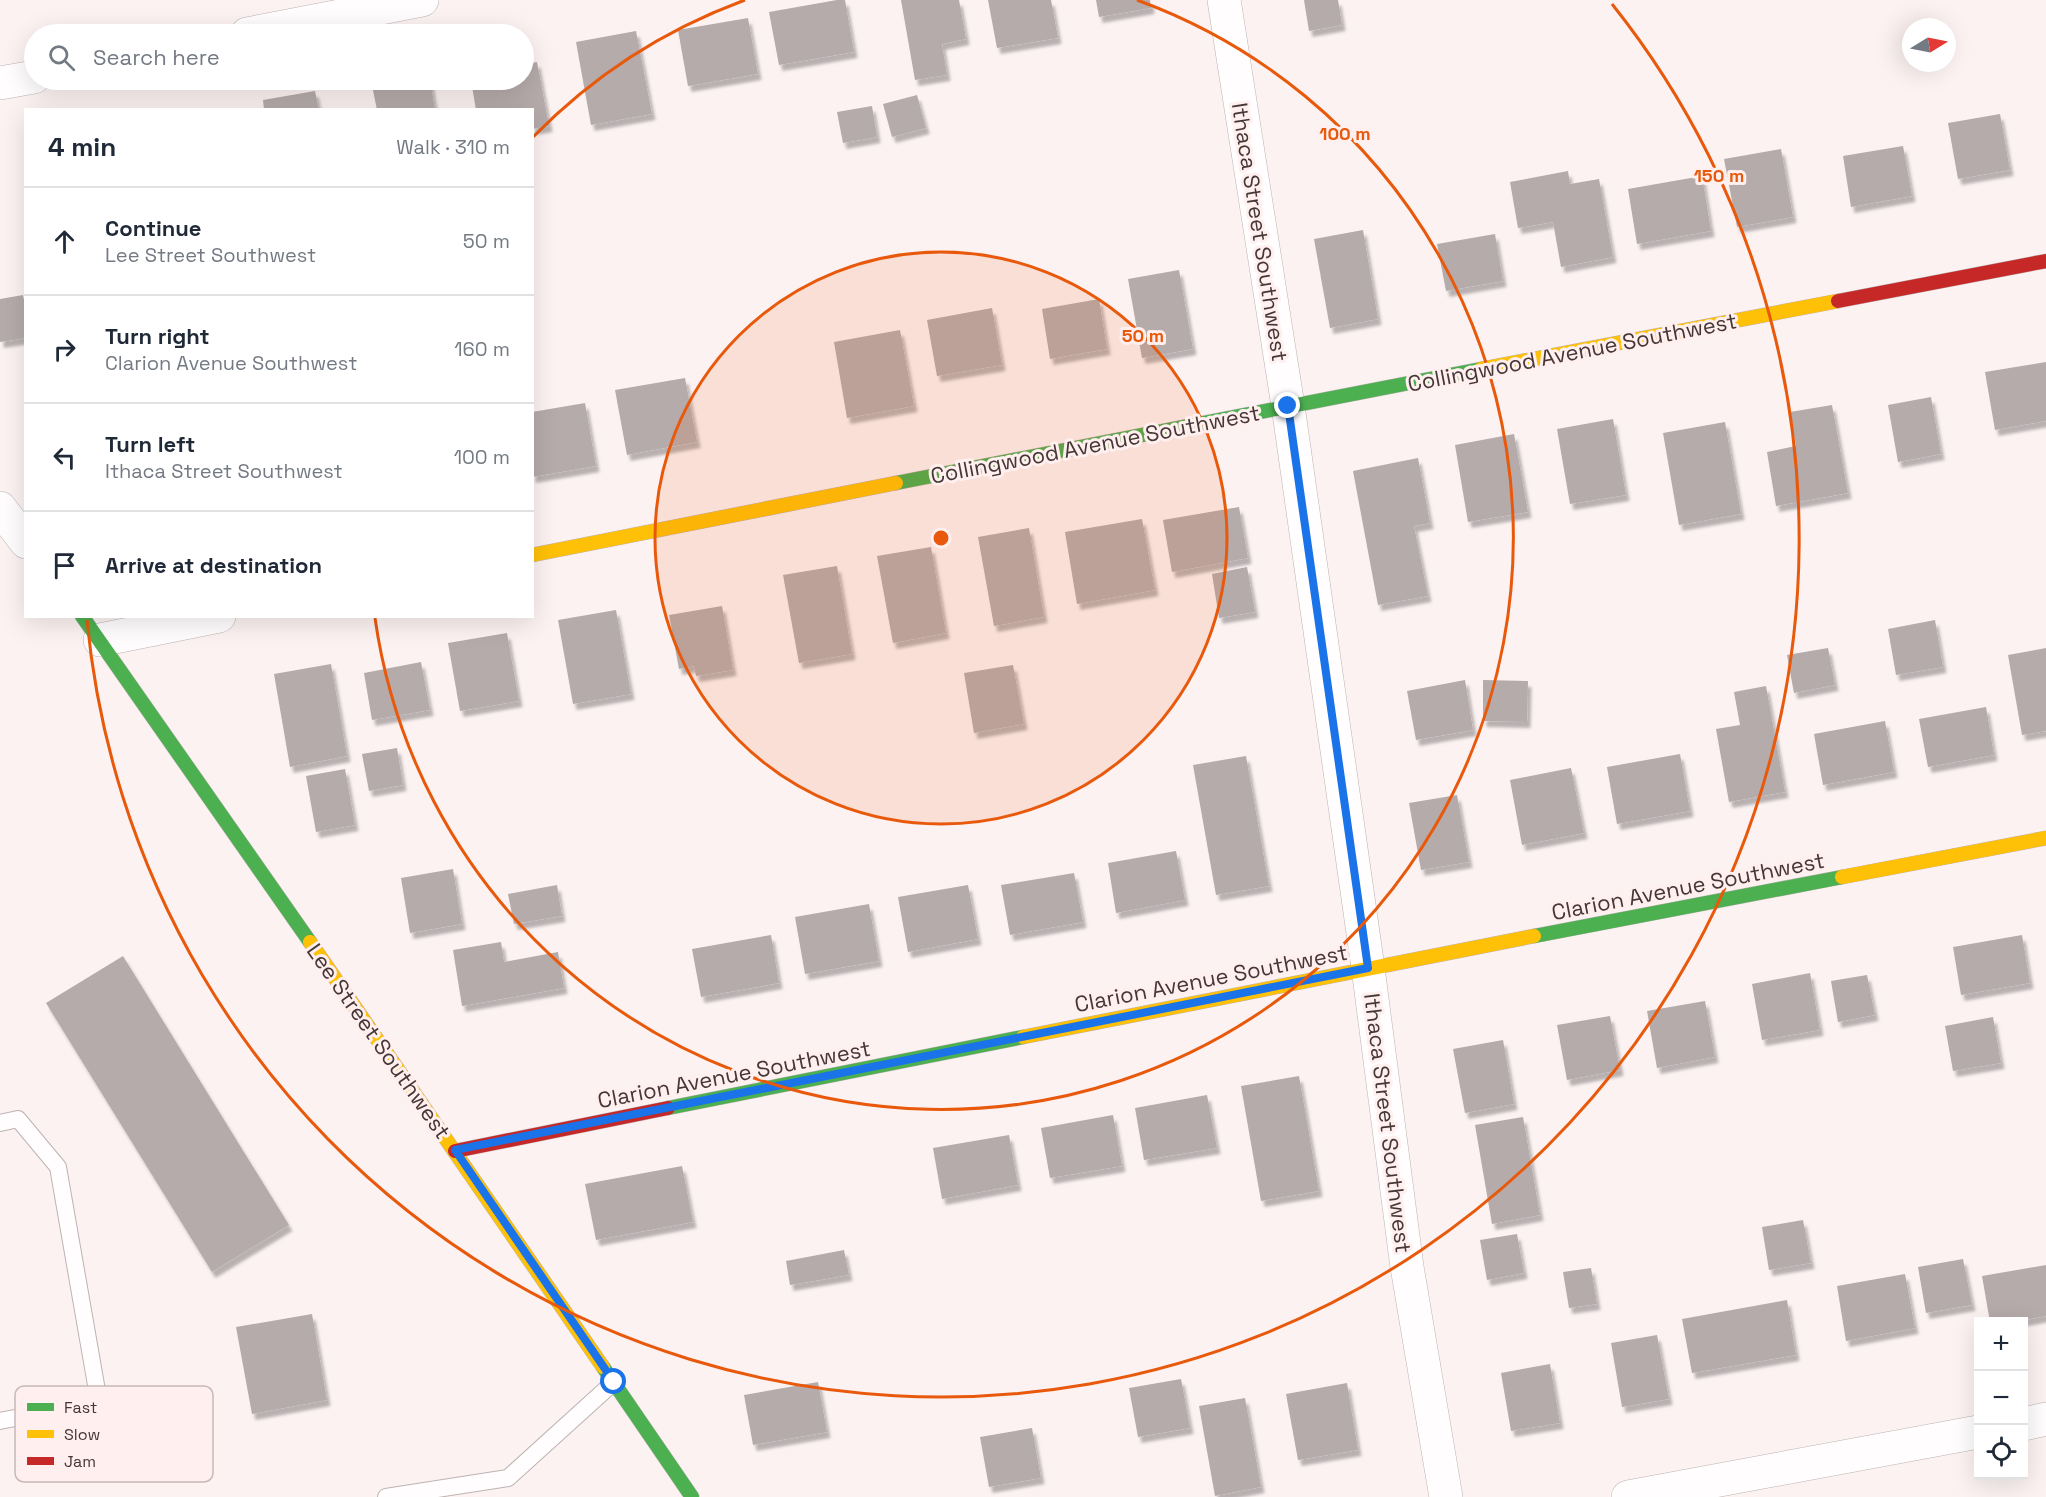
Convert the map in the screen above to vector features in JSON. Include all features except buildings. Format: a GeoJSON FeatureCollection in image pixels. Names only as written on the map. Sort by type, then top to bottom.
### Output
{"type":"FeatureCollection","features":[{"type":"Feature","properties":{"kind":"street"},"geometry":{"type":"LineString","coordinates":[[298,24],[422,0]]}},
{"type":"Feature","properties":{"kind":"street","name":"Ithaca Street Southwest"},"geometry":{"type":"LineString","coordinates":[[1224,0],[1288,406],[1368,968],[1407,1267],[1446,1497]]}},
{"type":"Feature","properties":{"kind":"street"},"geometry":{"type":"LineString","coordinates":[[0,83],[24,78]]}},
{"type":"Feature","properties":{"kind":"street","name":"Collingwood Avenue Southwest"},"geometry":{"type":"LineString","coordinates":[[534,555],[1288,406],[2046,261]]}},
{"type":"Feature","properties":{"kind":"street"},"geometry":{"type":"LineString","coordinates":[[0,508],[24,539]]}},
{"type":"Feature","properties":{"kind":"street"},"geometry":{"type":"LineString","coordinates":[[91,628],[198,618]]}},
{"type":"Feature","properties":{"kind":"street","name":"Lee Street Southwest"},"geometry":{"type":"LineString","coordinates":[[91,628],[455,1150],[692,1497]]}},
{"type":"Feature","properties":{"kind":"street","name":"Clarion Avenue Southwest"},"geometry":{"type":"LineString","coordinates":[[455,1150],[1368,968],[2046,838]]}},
{"type":"Feature","properties":{"kind":"street"},"geometry":{"type":"LineString","coordinates":[[2028,1423],[2046,1419]]}},
{"type":"Feature","properties":{"kind":"street"},"geometry":{"type":"LineString","coordinates":[[1628,1497],[1974,1433]]}},
{"type":"Feature","properties":{"kind":"lane"},"geometry":{"type":"LineString","coordinates":[[0,1123],[18,1119],[58,1167],[96,1386]]}},
{"type":"Feature","properties":{"kind":"lane"},"geometry":{"type":"LineString","coordinates":[[387,1497],[508,1478],[614,1382]]}},
{"type":"Feature","properties":{"kind":"lane"},"geometry":{"type":"LineString","coordinates":[[0,1421],[15,1418]]}},
{"type":"Feature","properties":{"kind":"traffic: fast"},"geometry":{"type":"LineString","coordinates":[[896,483],[1481,369]]}},
{"type":"Feature","properties":{"kind":"traffic: fast"},"geometry":{"type":"LineString","coordinates":[[83,618],[310,942]]}},
{"type":"Feature","properties":{"kind":"traffic: fast"},"geometry":{"type":"LineString","coordinates":[[1534,936],[1842,877]]}},
{"type":"Feature","properties":{"kind":"traffic: fast"},"geometry":{"type":"LineString","coordinates":[[668,1108],[1023,1037]]}},
{"type":"Feature","properties":{"kind":"traffic: fast"},"geometry":{"type":"LineString","coordinates":[[603,1367],[692,1497]]}},
{"type":"Feature","properties":{"kind":"traffic: slow"},"geometry":{"type":"LineString","coordinates":[[1481,369],[1838,301]]}},
{"type":"Feature","properties":{"kind":"traffic: slow"},"geometry":{"type":"LineString","coordinates":[[534,555],[896,483]]}},
{"type":"Feature","properties":{"kind":"traffic: slow"},"geometry":{"type":"LineString","coordinates":[[1842,877],[2046,838]]}},
{"type":"Feature","properties":{"kind":"traffic: slow"},"geometry":{"type":"LineString","coordinates":[[1023,1037],[1534,936]]}},
{"type":"Feature","properties":{"kind":"traffic: slow"},"geometry":{"type":"LineString","coordinates":[[310,942],[603,1367]]}},
{"type":"Feature","properties":{"kind":"traffic: jam"},"geometry":{"type":"LineString","coordinates":[[1838,301],[2046,261]]}},
{"type":"Feature","properties":{"kind":"traffic: jam"},"geometry":{"type":"LineString","coordinates":[[455,1151],[668,1108]]}},
{"type":"Feature","properties":{"kind":"route"},"geometry":{"type":"LineString","coordinates":[[614,1382],[455,1150],[1368,968],[1288,406]]}}]}
